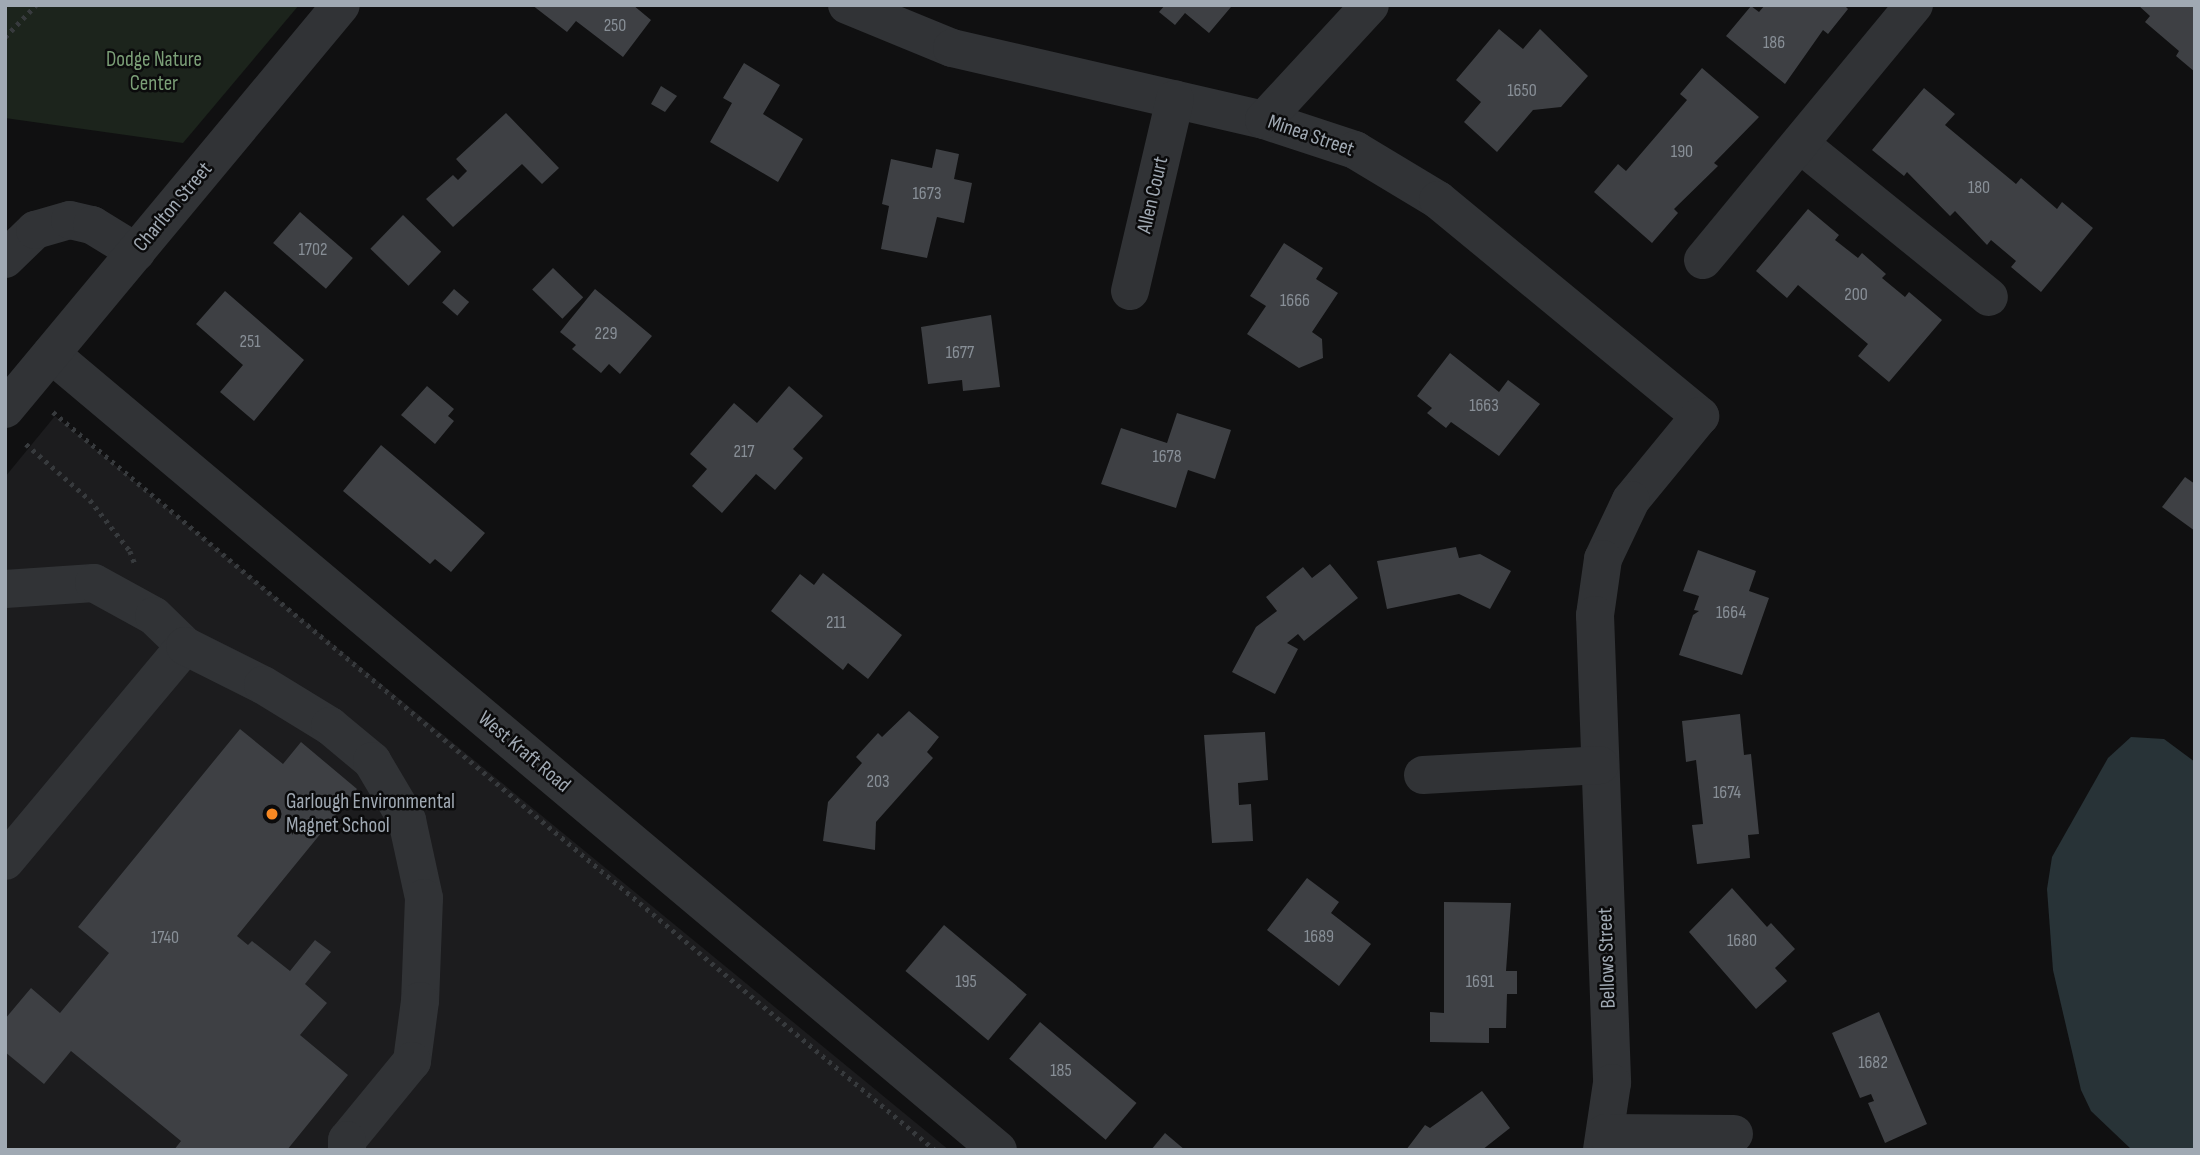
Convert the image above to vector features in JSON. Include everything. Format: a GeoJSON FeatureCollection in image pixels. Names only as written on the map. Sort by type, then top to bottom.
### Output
{"type":"FeatureCollection","features":[{"type":"Feature","properties":{"kind":"street","name":"Charlton Street"},"geometry":{"type":"LineString","coordinates":[[5,409],[341,5]]}},
{"type":"Feature","properties":{"kind":"street","name":"Minea Street"},"geometry":{"type":"LineString","coordinates":[[847,5],[952,48],[1264,120],[1355,150],[1438,200],[1700,416]]}},
{"type":"Feature","properties":{"kind":"street"},"geometry":{"type":"LineString","coordinates":[[1264,120],[1370,5]]}},
{"type":"Feature","properties":{"kind":"street"},"geometry":{"type":"LineString","coordinates":[[1703,260],[1914,5]]}},
{"type":"Feature","properties":{"kind":"street","name":"Allen Court"},"geometry":{"type":"LineString","coordinates":[[1130,291],[1175,99]]}},
{"type":"Feature","properties":{"kind":"street"},"geometry":{"type":"LineString","coordinates":[[1800,144],[1989,297]]}},
{"type":"Feature","properties":{"kind":"street"},"geometry":{"type":"LineString","coordinates":[[5,259],[35,230],[70,220],[92,225],[136,252]]}},
{"type":"Feature","properties":{"kind":"street","name":"West Kraft Road"},"geometry":{"type":"LineString","coordinates":[[51,354],[998,1150]]}},
{"type":"Feature","properties":{"kind":"street","name":"Bellows Street"},"geometry":{"type":"LineString","coordinates":[[1604,1142],[1612,1083],[1595,615],[1603,559],[1631,500],[1700,416]]}},
{"type":"Feature","properties":{"kind":"street"},"geometry":{"type":"LineString","coordinates":[[5,589],[94,583],[154,616],[185,646],[263,685],[330,726],[372,761],[407,820],[424,898],[412,1061],[348,1140],[347,1150]]}},
{"type":"Feature","properties":{"kind":"street"},"geometry":{"type":"LineString","coordinates":[[5,861],[185,646]]}},
{"type":"Feature","properties":{"kind":"street"},"geometry":{"type":"LineString","coordinates":[[1423,775],[1600,765]]}},
{"type":"Feature","properties":{"kind":"street"},"geometry":{"type":"LineString","coordinates":[[1604,1142],[1734,1134]]}},
{"type":"Feature","properties":{"kind":"path"},"geometry":{"type":"LineString","coordinates":[[5,37],[36,5]]}},
{"type":"Feature","properties":{"kind":"path"},"geometry":{"type":"LineString","coordinates":[[53,412],[936,1150]]}},
{"type":"Feature","properties":{"kind":"path"},"geometry":{"type":"LineString","coordinates":[[26,444],[90,500],[131,551],[154,616]]}},
{"type":"Feature","properties":{"kind":"shaded area","name":"Garlough Environmental Magnet School"},"geometry":{"type":"Polygon","coordinates":[[[55,416],[949,1150],[5,1150],[5,477],[55,416]]]}},
{"type":"Feature","properties":{"kind":"shaded area"},"geometry":{"type":"Polygon","coordinates":[[[2131,737],[2164,739],[2195,762],[2195,1150],[2132,1150],[2091,1111],[2081,1090],[2053,970],[2047,889],[2052,857],[2108,758],[2131,737]]]}},
{"type":"Feature","properties":{"kind":"green space","name":"Dodge Nature Center"},"geometry":{"type":"Polygon","coordinates":[[[5,5],[299,5],[183,143],[5,118],[5,5]]]}},
{"type":"Feature","properties":{"kind":"building"},"geometry":{"type":"Polygon","coordinates":[[[532,5],[633,5],[651,20],[623,57],[576,21],[567,32],[532,5]]]}},
{"type":"Feature","properties":{"kind":"building"},"geometry":{"type":"Polygon","coordinates":[[[1165,5],[1231,7],[1209,33],[1185,13],[1175,25],[1159,12],[1165,5]]]}},
{"type":"Feature","properties":{"kind":"building"},"geometry":{"type":"Polygon","coordinates":[[[1765,5],[1844,5],[1848,9],[1828,34],[1823,30],[1785,84],[1726,36],[1751,6],[1759,12],[1765,5]]]}},
{"type":"Feature","properties":{"kind":"building"},"geometry":{"type":"Polygon","coordinates":[[[2138,5],[2195,5],[2195,72],[2176,56],[2179,51],[2145,22],[2150,16],[2138,5]]]}},
{"type":"Feature","properties":{"kind":"building"},"geometry":{"type":"Polygon","coordinates":[[[1499,29],[1523,49],[1540,29],[1588,76],[1561,107],[1533,110],[1497,152],[1464,122],[1481,102],[1456,80],[1499,29]]]}},
{"type":"Feature","properties":{"kind":"building"},"geometry":{"type":"Polygon","coordinates":[[[744,63],[780,85],[763,114],[803,139],[778,182],[710,142],[732,103],[723,98],[744,63]]]}},
{"type":"Feature","properties":{"kind":"building"},"geometry":{"type":"Polygon","coordinates":[[[1702,68],[1759,117],[1714,163],[1718,166],[1674,209],[1678,213],[1652,243],[1594,192],[1618,164],[1626,171],[1687,100],[1680,94],[1702,68]]]}},
{"type":"Feature","properties":{"kind":"building"},"geometry":{"type":"Polygon","coordinates":[[[661,86],[677,96],[665,112],[651,104],[661,86]]]}},
{"type":"Feature","properties":{"kind":"building"},"geometry":{"type":"Polygon","coordinates":[[[1924,88],[1955,114],[1945,125],[2016,184],[2021,178],[2057,209],[2062,202],[2093,228],[2041,292],[2011,267],[2016,261],[1991,240],[1987,245],[1955,211],[1950,216],[1907,172],[1904,176],[1872,150],[1924,88]]]}},
{"type":"Feature","properties":{"kind":"building"},"geometry":{"type":"Polygon","coordinates":[[[506,113],[559,168],[542,184],[522,164],[453,227],[426,199],[453,175],[458,180],[467,171],[456,159],[506,113]]]}},
{"type":"Feature","properties":{"kind":"building"},"geometry":{"type":"Polygon","coordinates":[[[936,149],[959,154],[954,179],[972,183],[964,223],[937,217],[927,258],[881,249],[889,206],[882,204],[891,159],[932,168],[936,149]]]}},
{"type":"Feature","properties":{"kind":"building"},"geometry":{"type":"Polygon","coordinates":[[[1808,209],[1839,235],[1835,240],[1858,258],[1862,253],[1886,274],[1882,278],[1905,297],[1909,292],[1942,320],[1889,382],[1858,356],[1868,344],[1798,285],[1787,298],[1756,271],[1808,209]]]}},
{"type":"Feature","properties":{"kind":"building"},"geometry":{"type":"Polygon","coordinates":[[[300,212],[353,258],[326,289],[273,243],[300,212]]]}},
{"type":"Feature","properties":{"kind":"building"},"geometry":{"type":"Polygon","coordinates":[[[403,215],[441,252],[408,286],[370,249],[403,215]]]}},
{"type":"Feature","properties":{"kind":"building"},"geometry":{"type":"Polygon","coordinates":[[[1284,243],[1323,268],[1316,279],[1338,293],[1312,332],[1322,339],[1323,358],[1299,368],[1247,334],[1266,306],[1250,296],[1284,243]]]}},
{"type":"Feature","properties":{"kind":"building"},"geometry":{"type":"Polygon","coordinates":[[[553,268],[583,297],[562,319],[532,290],[553,268]]]}},
{"type":"Feature","properties":{"kind":"building"},"geometry":{"type":"Polygon","coordinates":[[[454,289],[469,302],[457,316],[442,303],[454,289]]]}},
{"type":"Feature","properties":{"kind":"building"},"geometry":{"type":"Polygon","coordinates":[[[595,289],[652,336],[620,374],[609,364],[601,373],[572,349],[576,345],[560,332],[595,289]]]}},
{"type":"Feature","properties":{"kind":"building"},"geometry":{"type":"Polygon","coordinates":[[[225,291],[304,360],[254,421],[220,392],[243,365],[196,324],[225,291]]]}},
{"type":"Feature","properties":{"kind":"building"},"geometry":{"type":"Polygon","coordinates":[[[991,315],[1000,387],[963,391],[962,380],[928,384],[921,327],[991,315]]]}},
{"type":"Feature","properties":{"kind":"building"},"geometry":{"type":"Polygon","coordinates":[[[1450,353],[1499,392],[1508,380],[1540,404],[1499,456],[1451,422],[1446,428],[1427,413],[1432,408],[1417,396],[1450,353]]]}},
{"type":"Feature","properties":{"kind":"building"},"geometry":{"type":"Polygon","coordinates":[[[427,386],[454,409],[448,416],[454,421],[435,444],[401,415],[427,386]]]}},
{"type":"Feature","properties":{"kind":"building"},"geometry":{"type":"Polygon","coordinates":[[[789,386],[823,416],[793,449],[803,458],[775,490],[756,474],[722,513],[692,486],[707,469],[690,454],[734,403],[757,423],[789,386]]]}},
{"type":"Feature","properties":{"kind":"building"},"geometry":{"type":"Polygon","coordinates":[[[1177,413],[1231,430],[1215,479],[1188,470],[1176,508],[1101,484],[1121,428],[1167,443],[1177,413]]]}},
{"type":"Feature","properties":{"kind":"building"},"geometry":{"type":"Polygon","coordinates":[[[381,445],[485,533],[451,572],[435,559],[430,564],[343,491],[381,445]]]}},
{"type":"Feature","properties":{"kind":"building"},"geometry":{"type":"Polygon","coordinates":[[[2185,477],[2195,484],[2195,531],[2162,507],[2185,477]]]}},
{"type":"Feature","properties":{"kind":"building"},"geometry":{"type":"Polygon","coordinates":[[[1456,547],[1459,558],[1480,554],[1511,571],[1490,609],[1459,594],[1387,609],[1377,561],[1456,547]]]}},
{"type":"Feature","properties":{"kind":"building"},"geometry":{"type":"Polygon","coordinates":[[[1698,550],[1756,571],[1749,591],[1769,598],[1742,675],[1679,655],[1693,615],[1699,611],[1694,610],[1699,596],[1683,591],[1698,550]]]}},
{"type":"Feature","properties":{"kind":"building"},"geometry":{"type":"Polygon","coordinates":[[[1330,564],[1358,598],[1304,641],[1298,634],[1287,643],[1298,649],[1275,694],[1232,672],[1256,627],[1277,611],[1266,597],[1303,567],[1312,578],[1330,564]]]}},
{"type":"Feature","properties":{"kind":"building"},"geometry":{"type":"Polygon","coordinates":[[[823,573],[902,635],[868,679],[848,663],[843,670],[771,611],[800,574],[814,585],[823,573]]]}},
{"type":"Feature","properties":{"kind":"building"},"geometry":{"type":"Polygon","coordinates":[[[909,711],[939,737],[927,752],[933,758],[876,822],[875,850],[823,841],[828,802],[862,763],[856,757],[878,733],[882,737],[909,711]]]}},
{"type":"Feature","properties":{"kind":"building"},"geometry":{"type":"Polygon","coordinates":[[[1740,714],[1744,755],[1751,754],[1759,834],[1748,835],[1750,858],[1697,864],[1692,825],[1703,824],[1696,760],[1686,762],[1682,721],[1740,714]]]}},
{"type":"Feature","properties":{"kind":"building"},"geometry":{"type":"Polygon","coordinates":[[[240,729],[283,764],[301,742],[357,789],[237,936],[248,945],[252,941],[290,971],[315,940],[331,952],[305,984],[327,1003],[300,1035],[348,1075],[287,1150],[174,1150],[181,1141],[71,1051],[44,1084],[5,1052],[5,1019],[31,988],[60,1013],[109,953],[78,927],[240,729]]]}},
{"type":"Feature","properties":{"kind":"building"},"geometry":{"type":"Polygon","coordinates":[[[1265,732],[1268,780],[1238,783],[1239,805],[1251,804],[1253,841],[1212,843],[1204,735],[1265,732]]]}},
{"type":"Feature","properties":{"kind":"building"},"geometry":{"type":"Polygon","coordinates":[[[1307,878],[1339,902],[1331,913],[1371,944],[1339,986],[1267,930],[1307,878]]]}},
{"type":"Feature","properties":{"kind":"building"},"geometry":{"type":"Polygon","coordinates":[[[1732,888],[1767,927],[1771,923],[1795,949],[1775,968],[1787,981],[1756,1009],[1689,932],[1732,888]]]}},
{"type":"Feature","properties":{"kind":"building"},"geometry":{"type":"Polygon","coordinates":[[[1444,902],[1511,903],[1506,971],[1517,971],[1517,994],[1507,994],[1506,1028],[1489,1028],[1489,1043],[1430,1042],[1430,1012],[1444,1013],[1444,902]]]}},
{"type":"Feature","properties":{"kind":"building"},"geometry":{"type":"Polygon","coordinates":[[[944,925],[1027,994],[988,1040],[905,971],[944,925]]]}},
{"type":"Feature","properties":{"kind":"building"},"geometry":{"type":"Polygon","coordinates":[[[1879,1012],[1927,1124],[1885,1143],[1868,1103],[1874,1101],[1871,1094],[1860,1098],[1832,1033],[1879,1012]]]}},
{"type":"Feature","properties":{"kind":"building"},"geometry":{"type":"Polygon","coordinates":[[[1040,1022],[1137,1103],[1106,1140],[1009,1059],[1040,1022]]]}},
{"type":"Feature","properties":{"kind":"building"},"geometry":{"type":"Polygon","coordinates":[[[1482,1091],[1510,1128],[1482,1150],[1406,1150],[1425,1125],[1430,1128],[1482,1091]]]}},
{"type":"Feature","properties":{"kind":"building"},"geometry":{"type":"Polygon","coordinates":[[[1165,1133],[1185,1150],[1151,1150],[1165,1133]]]}},
{"type":"Feature","properties":{"kind":"place","name":"Garlough Environmental Magnet School"},"geometry":{"type":"Point","coordinates":[272,814]}}]}
